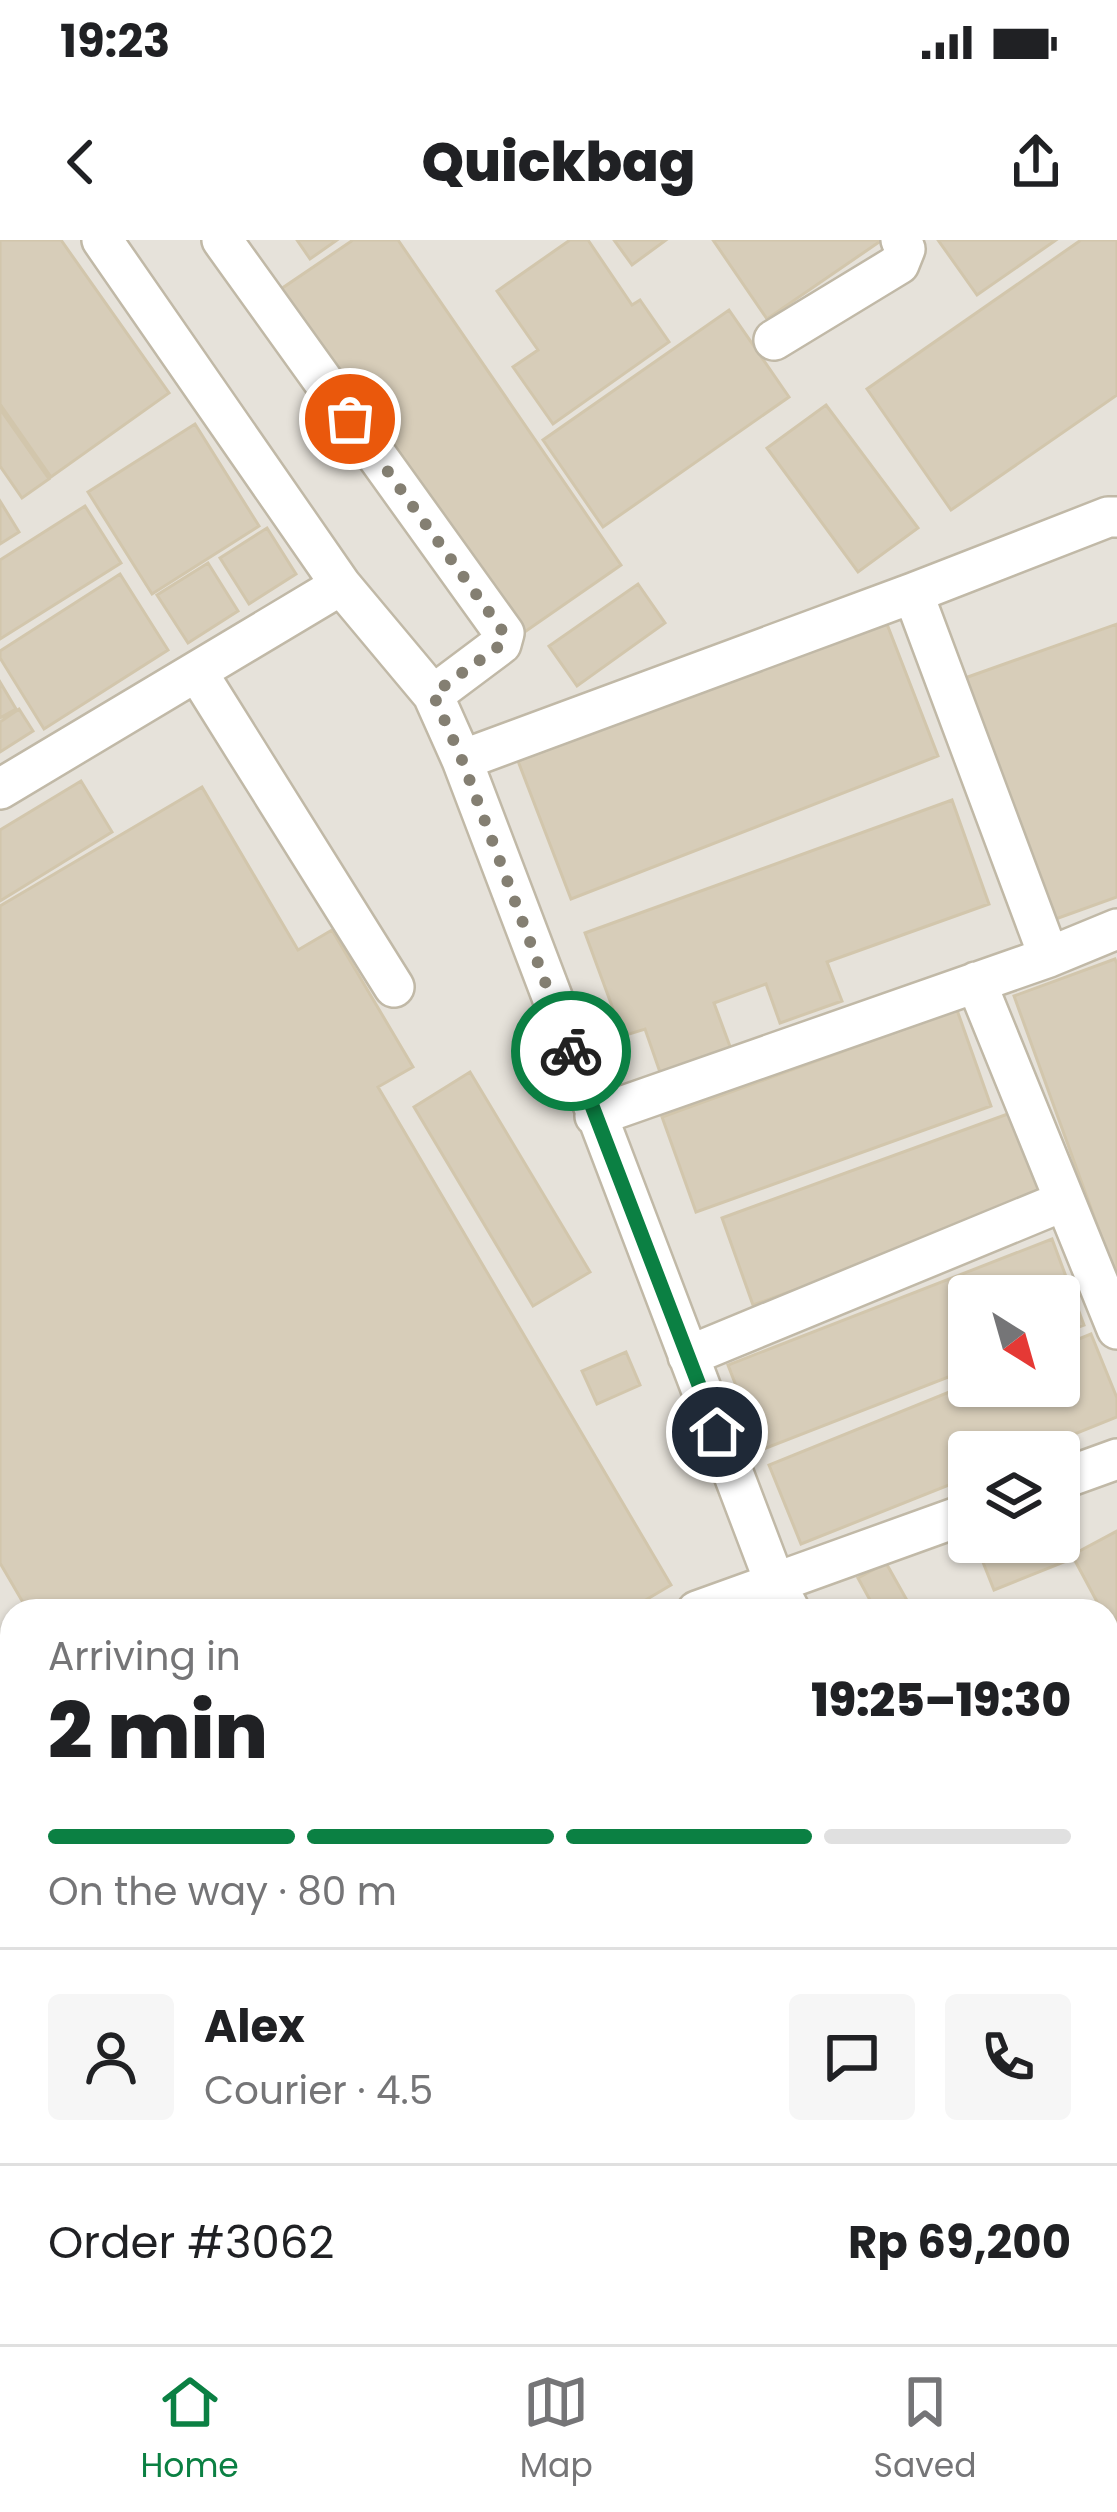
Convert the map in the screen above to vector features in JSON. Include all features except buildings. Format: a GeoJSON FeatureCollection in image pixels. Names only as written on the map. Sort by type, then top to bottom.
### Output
{"type":"FeatureCollection","features":[{"type":"Feature","properties":{"kind":"street"},"geometry":{"type":"LineString","coordinates":[[102,240],[341,585],[433,694],[782,1597],[948,1522]]}},
{"type":"Feature","properties":{"kind":"street"},"geometry":{"type":"LineString","coordinates":[[222,240],[504,633],[502,644],[433,694]]}},
{"type":"Feature","properties":{"kind":"street"},"geometry":{"type":"LineString","coordinates":[[774,340],[899,264],[905,250],[901,240]]}},
{"type":"Feature","properties":{"kind":"street"},"geometry":{"type":"LineString","coordinates":[[462,760],[1108,517],[1117,518]]}},
{"type":"Feature","properties":{"kind":"street"},"geometry":{"type":"LineString","coordinates":[[0,789],[341,585]]}},
{"type":"Feature","properties":{"kind":"street"},"geometry":{"type":"LineString","coordinates":[[913,593],[1049,957]]}},
{"type":"Feature","properties":{"kind":"street"},"geometry":{"type":"LineString","coordinates":[[196,672],[394,987]]}},
{"type":"Feature","properties":{"kind":"street"},"geometry":{"type":"LineString","coordinates":[[596,1115],[1117,929]]}},
{"type":"Feature","properties":{"kind":"street"},"geometry":{"type":"LineString","coordinates":[[976,982],[1117,1329]]}},
{"type":"Feature","properties":{"kind":"street"},"geometry":{"type":"LineString","coordinates":[[688,1356],[1064,1202]]}},
{"type":"Feature","properties":{"kind":"street"},"geometry":{"type":"LineString","coordinates":[[1080,1472],[1117,1459]]}},
{"type":"Feature","properties":{"kind":"shaded area"},"geometry":{"type":"Polygon","coordinates":[[[0,240],[1117,240],[1117,1599],[0,1599],[0,240]]]}},
{"type":"Feature","properties":{"kind":"way so far"},"geometry":{"type":"LineString","coordinates":[[350,419],[504,633],[502,644],[433,694],[571,1051]]}},
{"type":"Feature","properties":{"kind":"route"},"geometry":{"type":"LineString","coordinates":[[571,1051],[717,1432]]}}]}
